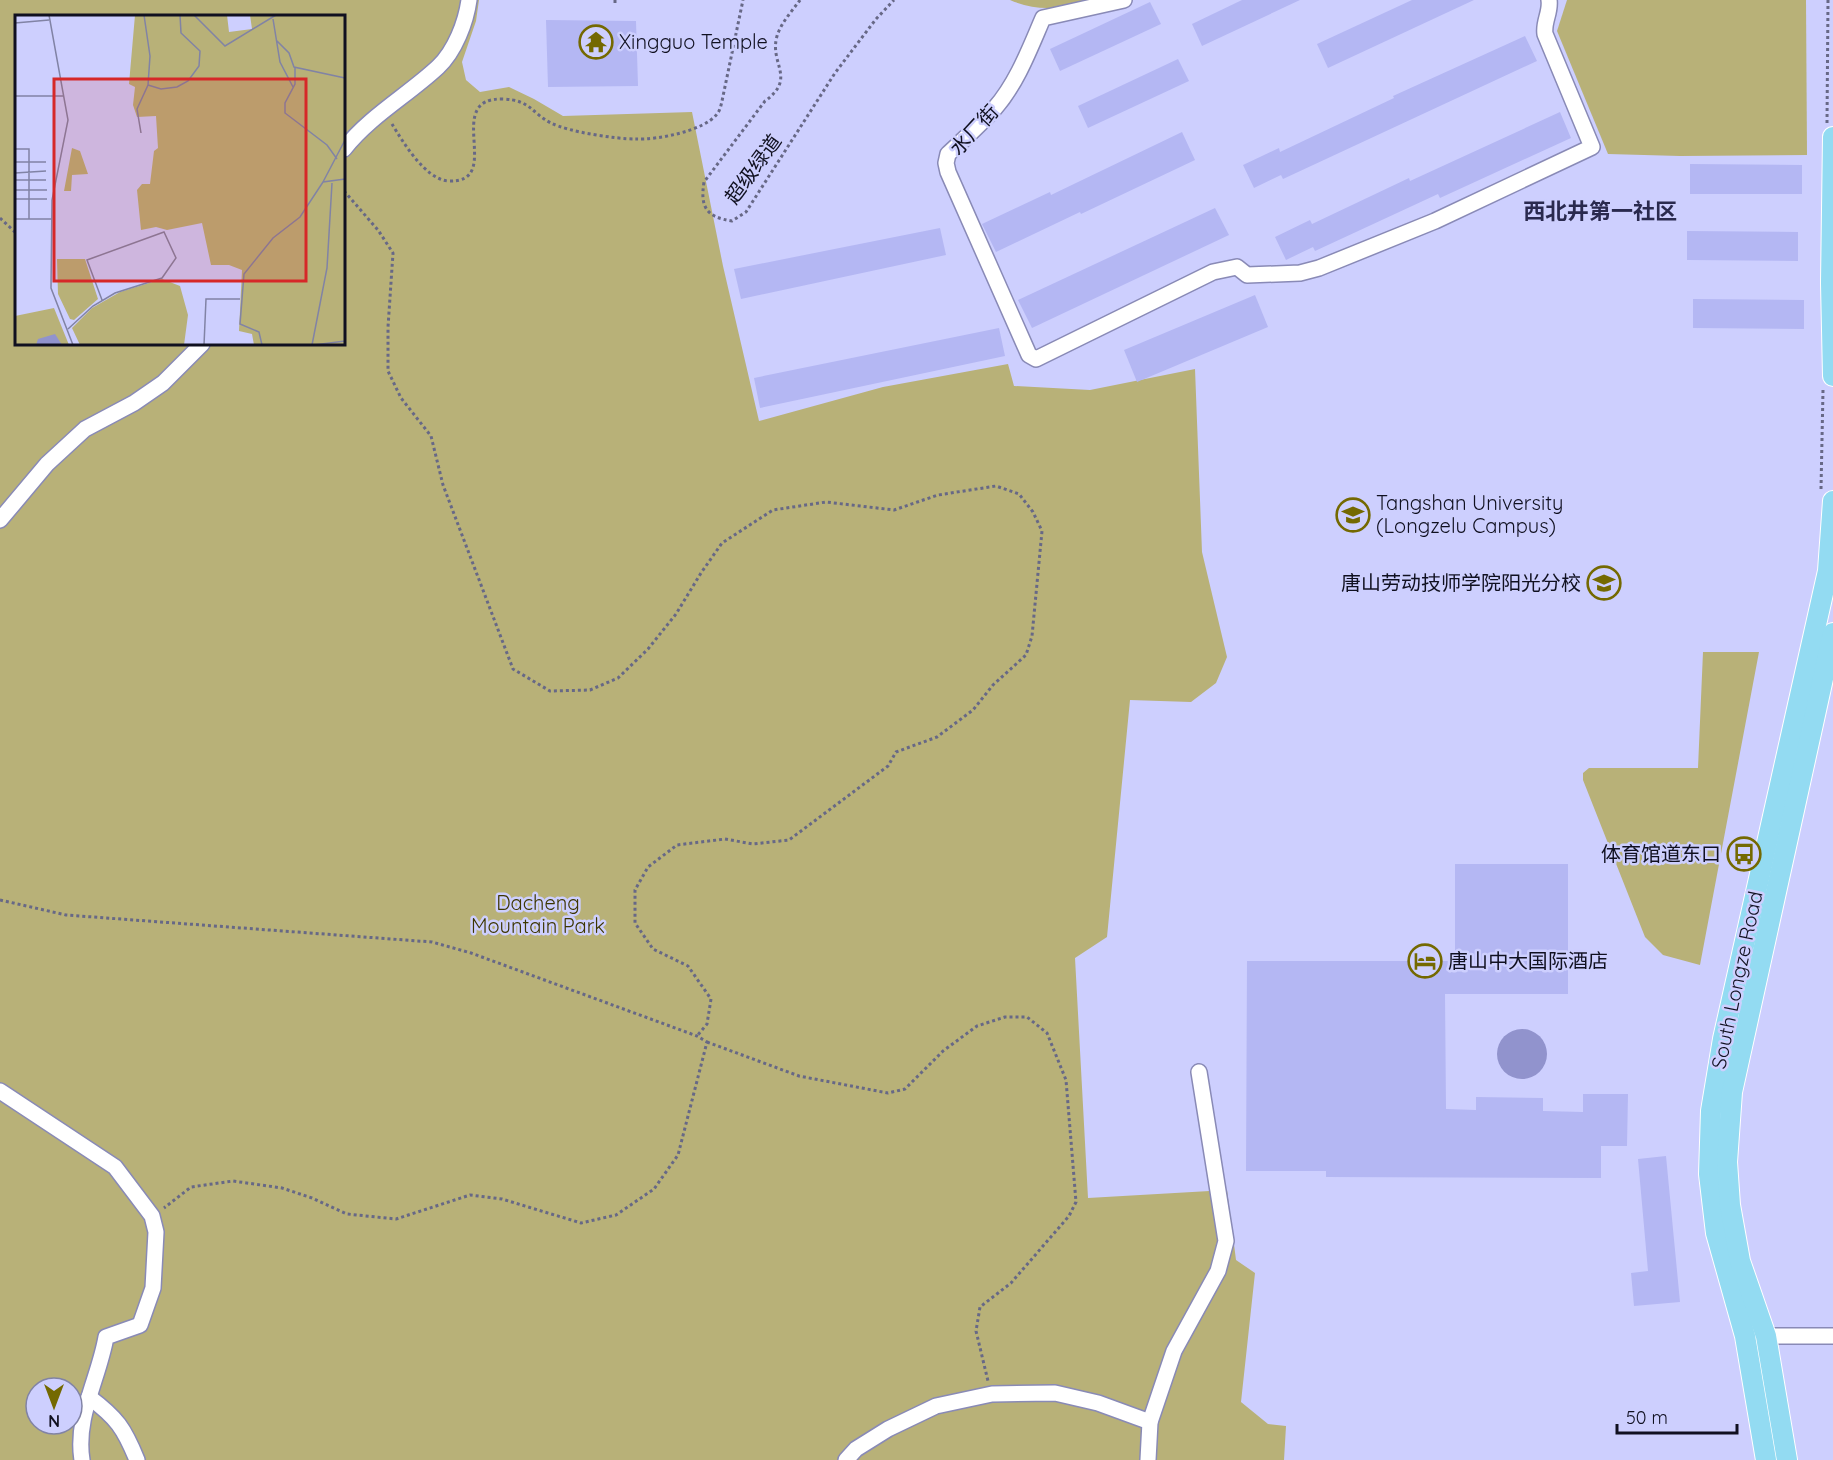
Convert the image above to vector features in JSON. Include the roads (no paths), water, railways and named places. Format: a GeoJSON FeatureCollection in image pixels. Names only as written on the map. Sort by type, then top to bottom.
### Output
{"type":"FeatureCollection","features":[{"type":"Feature","properties":{"kind":"main road"},"geometry":{"type":"LineString","coordinates":[[1833,137],[1831,283],[1833,376]]}},
{"type":"Feature","properties":{"kind":"main road","name":"South Longze Road"},"geometry":{"type":"LineString","coordinates":[[1766,1460],[1744,1336],[1716,1233],[1709,1174],[1711,1111],[1723,1039],[1828,571],[1833,501]]}},
{"type":"Feature","properties":{"kind":"main road","name":"South Longze Road"},"geometry":{"type":"LineString","coordinates":[[1787,1460],[1766,1336],[1740,1261],[1730,1205],[1728,1162],[1732,1092],[1833,633]]}},
{"type":"Feature","properties":{"kind":"street"},"geometry":{"type":"LineString","coordinates":[[345,148],[356,134],[440,65],[454,44],[468,12],[469,0]]}},
{"type":"Feature","properties":{"kind":"street","name":"水厂街"},"geometry":{"type":"LineString","coordinates":[[1124,0],[1043,18],[1025,59],[1003,98],[995,109],[948,154],[946,163],[948,172],[1029,355],[1036,359],[1213,272],[1237,267],[1247,275],[1300,273],[1319,268],[1435,221],[1592,147],[1545,34],[1544,27],[1550,0]]}},
{"type":"Feature","properties":{"kind":"street"},"geometry":{"type":"LineString","coordinates":[[0,520],[46,464],[85,429],[134,403],[163,383],[201,345]]}},
{"type":"Feature","properties":{"kind":"street"},"geometry":{"type":"LineString","coordinates":[[1148,1460],[1150,1422],[1174,1351],[1218,1271],[1226,1241],[1198,1072]]}},
{"type":"Feature","properties":{"kind":"street"},"geometry":{"type":"LineString","coordinates":[[0,1091],[115,1167],[152,1216],[156,1232],[153,1288],[140,1325],[106,1337],[102,1362],[82,1423],[80,1449],[82,1460]]}},
{"type":"Feature","properties":{"kind":"street"},"geometry":{"type":"LineString","coordinates":[[1744,1336],[1833,1336]]}},
{"type":"Feature","properties":{"kind":"street"},"geometry":{"type":"LineString","coordinates":[[846,1460],[856,1449],[888,1429],[936,1406],[992,1394],[1056,1393],[1098,1403],[1150,1422]]}},
{"type":"Feature","properties":{"kind":"street"},"geometry":{"type":"LineString","coordinates":[[89,1397],[110,1413],[126,1432],[137,1460]]}},
{"type":"Feature","properties":{"kind":"water"},"geometry":{"type":"Polygon","coordinates":[[[1517,1029],[1527,1029],[1540,1036],[1547,1049],[1547,1059],[1540,1072],[1527,1079],[1517,1079],[1508,1075],[1501,1068],[1497,1059],[1497,1049],[1501,1040],[1508,1033],[1517,1029]]]}},
{"type":"Feature","properties":{"kind":"place","name":"Xingguo Temple"},"geometry":{"type":"Point","coordinates":[596,42]}},
{"type":"Feature","properties":{"kind":"place","name":"Tangshan University (Longzelu Campus)"},"geometry":{"type":"Point","coordinates":[1353,515]}},
{"type":"Feature","properties":{"kind":"place","name":"唐山劳动技师学院阳光分校"},"geometry":{"type":"Point","coordinates":[1604,583]}},
{"type":"Feature","properties":{"kind":"place","name":"体育馆道东口"},"geometry":{"type":"Point","coordinates":[1744,854]}},
{"type":"Feature","properties":{"kind":"place","name":"唐山中大国际酒店"},"geometry":{"type":"Point","coordinates":[1425,961]}},
{"type":"Feature","properties":{"kind":"district","name":"西北井第一社区"},"geometry":{"type":"Point","coordinates":[1600,211]}},
{"type":"Feature","properties":{"kind":"park label","name":"Dacheng Mountain Park"},"geometry":{"type":"Point","coordinates":[538,914]}}]}
